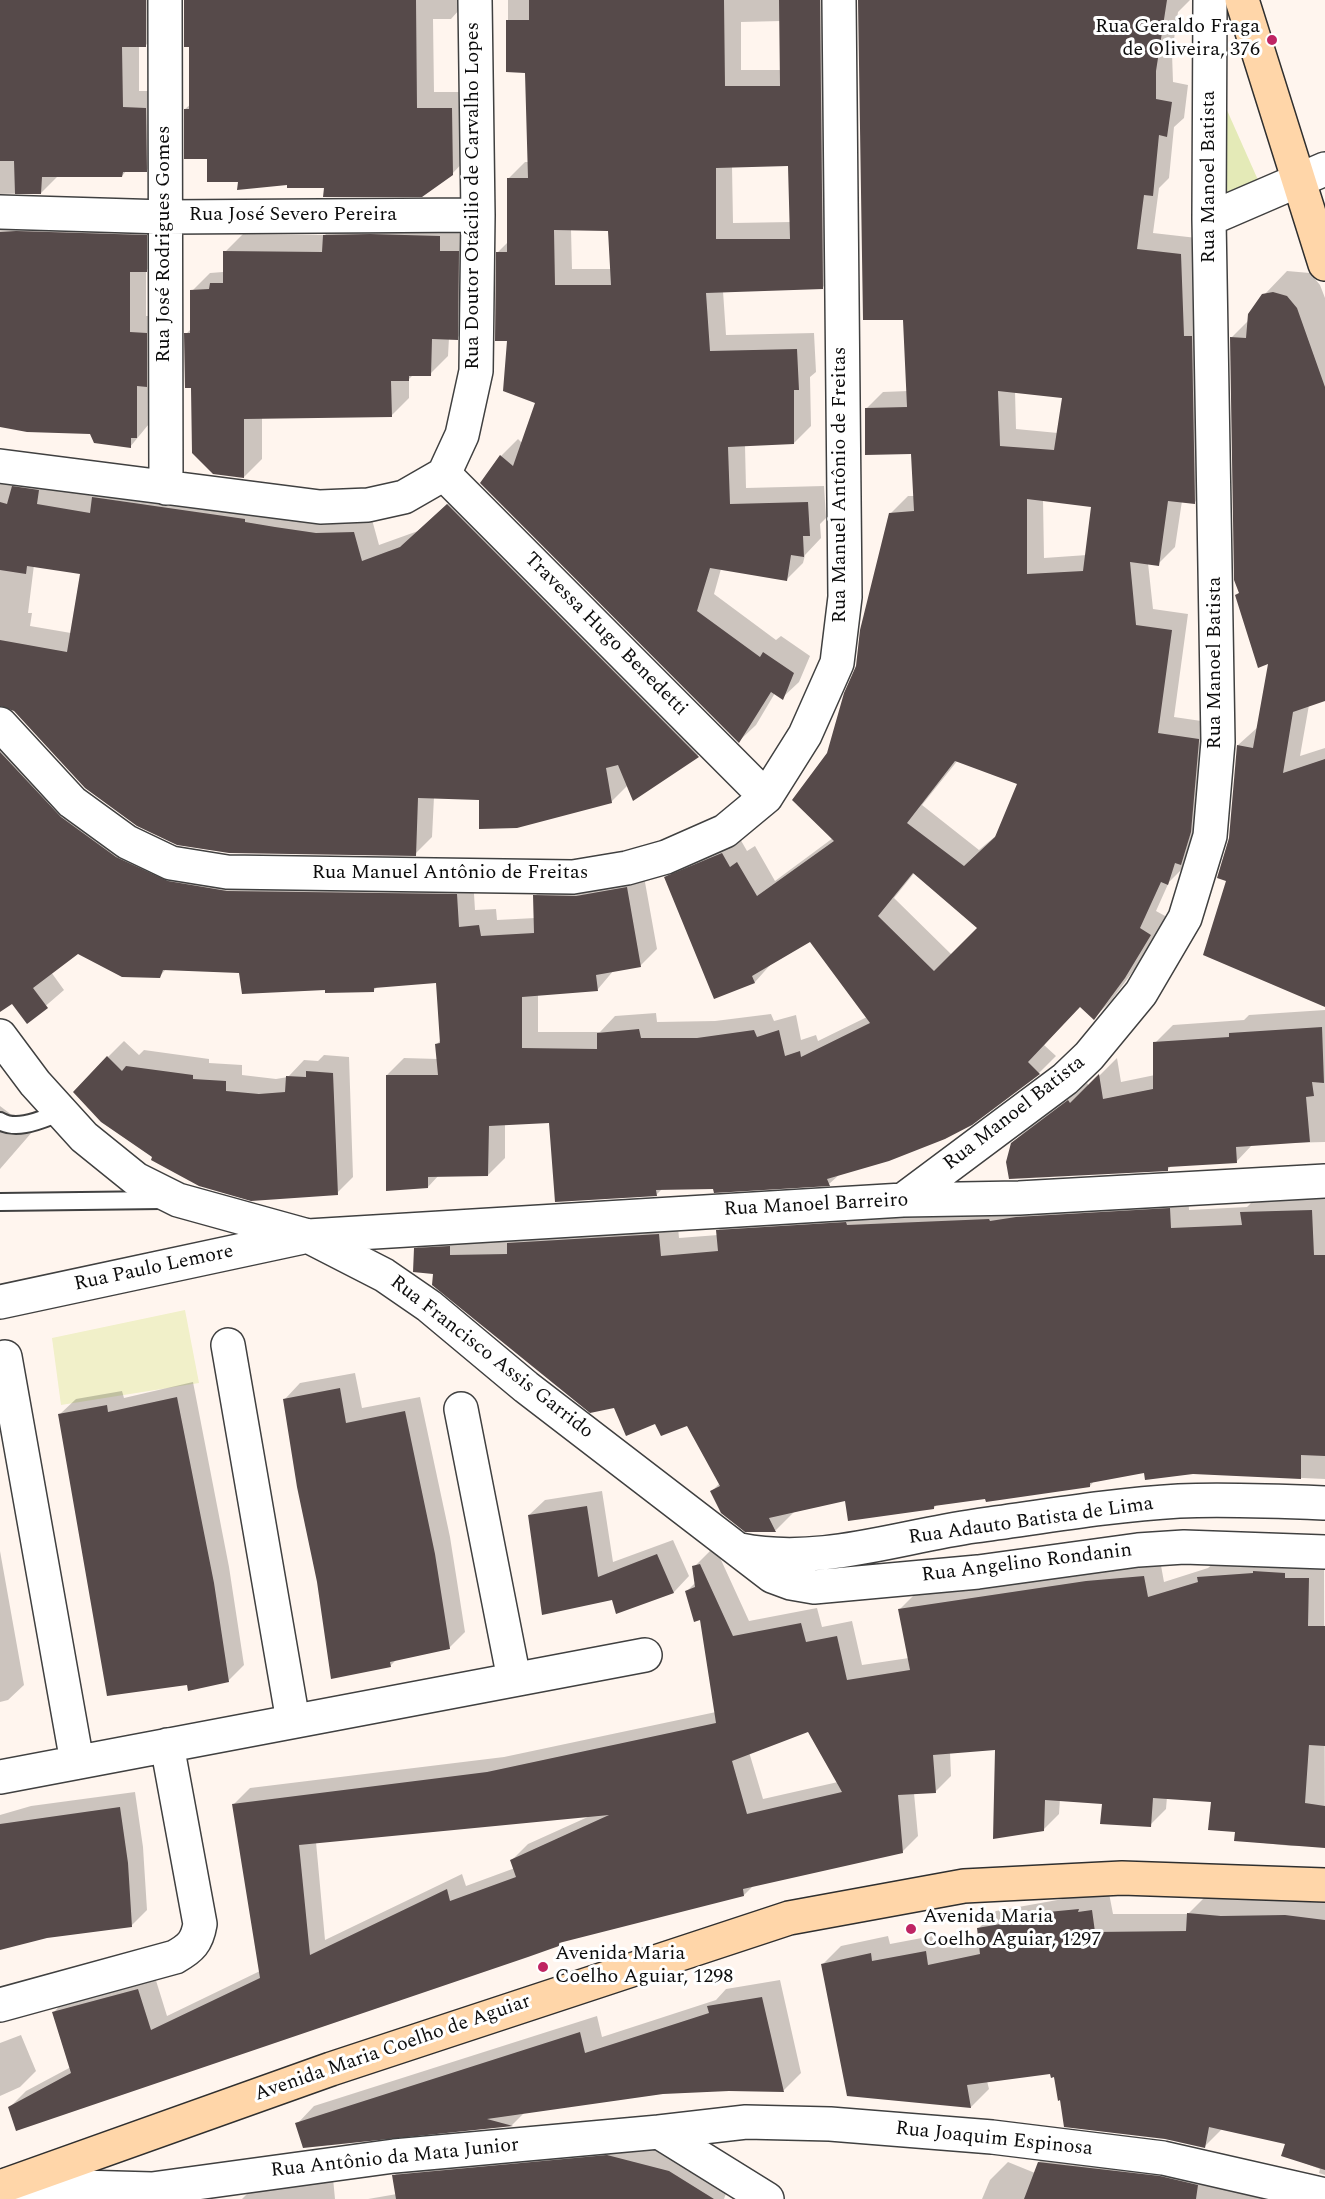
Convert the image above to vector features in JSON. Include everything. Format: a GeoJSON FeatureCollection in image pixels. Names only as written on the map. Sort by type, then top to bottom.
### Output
{"type":"FeatureCollection","features":[{"type":"Feature","properties":{"kind":"main road"},"geometry":{"type":"LineString","coordinates":[[1242,0],[1311,175],[1325,264]]}},
{"type":"Feature","properties":{"kind":"main road","name":"Avenida Maria Coelho de Aguiar"},"geometry":{"type":"LineString","coordinates":[[2,2186],[331,2069],[789,1918],[964,1886],[1122,1878],[1325,1885]]}},
{"type":"Feature","properties":{"kind":"street","name":"Rua José Rodrigues Gomes"},"geometry":{"type":"LineString","coordinates":[[165,0],[166,488]]}},
{"type":"Feature","properties":{"kind":"street","name":"Rua Doutor Otácilio de Carvalho Lopes"},"geometry":{"type":"LineString","coordinates":[[444,474],[462,435],[476,371],[478,215],[475,0]]}},
{"type":"Feature","properties":{"kind":"street","name":"Rua Manuel Antônio de Freitas"},"geometry":{"type":"LineString","coordinates":[[0,724],[72,802],[127,842],[171,863],[227,872],[573,877],[627,868],[666,857],[725,831],[766,797],[805,735],[837,663],[845,597],[840,0]]}},
{"type":"Feature","properties":{"kind":"street","name":"Rua Manoel Batista"},"geometry":{"type":"LineString","coordinates":[[903,1200],[1028,1107],[1089,1056],[1141,993],[1185,918],[1210,837],[1218,742],[1209,219],[1210,0]]}},
{"type":"Feature","properties":{"kind":"street"},"geometry":{"type":"LineString","coordinates":[[1209,219],[1311,175]]}},
{"type":"Feature","properties":{"kind":"street","name":"Rua José Severo Pereira"},"geometry":{"type":"LineString","coordinates":[[0,212],[165,216],[478,215]]}},
{"type":"Feature","properties":{"kind":"street"},"geometry":{"type":"LineString","coordinates":[[0,466],[320,507],[368,505],[404,497],[444,474]]}},
{"type":"Feature","properties":{"kind":"street","name":"Travessa Hugo Benedetti"},"geometry":{"type":"LineString","coordinates":[[444,474],[766,797]]}},
{"type":"Feature","properties":{"kind":"street","name":"Rua Francisco Assis Garrido"},"geometry":{"type":"LineString","coordinates":[[0,1036],[35,1083],[84,1137],[136,1179],[178,1200],[308,1236],[384,1275],[429,1306],[526,1387],[740,1550]]}},
{"type":"Feature","properties":{"kind":"street","name":"Rua Manoel Barreiro"},"geometry":{"type":"LineString","coordinates":[[308,1236],[903,1200],[1018,1198],[1325,1181]]}},
{"type":"Feature","properties":{"kind":"street","name":"Rua Paulo Lemore"},"geometry":{"type":"LineString","coordinates":[[0,1302],[308,1236]]}},
{"type":"Feature","properties":{"kind":"street"},"geometry":{"type":"LineString","coordinates":[[228,1344],[293,1721]]}},
{"type":"Feature","properties":{"kind":"street"},"geometry":{"type":"LineString","coordinates":[[5,1357],[77,1762]]}},
{"type":"Feature","properties":{"kind":"street"},"geometry":{"type":"LineString","coordinates":[[461,1409],[514,1679]]}},
{"type":"Feature","properties":{"kind":"street","name":"Rua Adauto Batista de Lima"},"geometry":{"type":"LineString","coordinates":[[740,1550],[767,1556],[827,1552],[972,1527],[1178,1502],[1235,1500],[1325,1503]]}},
{"type":"Feature","properties":{"kind":"street","name":"Rua Angelino Rondanin"},"geometry":{"type":"LineString","coordinates":[[740,1550],[772,1576],[791,1583],[814,1587],[978,1572],[1184,1546],[1325,1552]]}},
{"type":"Feature","properties":{"kind":"street"},"geometry":{"type":"LineString","coordinates":[[0,1777],[645,1655]]}},
{"type":"Feature","properties":{"kind":"street"},"geometry":{"type":"LineString","coordinates":[[0,2005],[175,1957],[189,1949],[197,1939],[200,1924],[167,1745]]}},
{"type":"Feature","properties":{"kind":"street","name":"Rua Joaquim Espinosa"},"geometry":{"type":"LineString","coordinates":[[659,2132],[746,2122],[830,2124],[992,2137],[1163,2158],[1325,2195]]}},
{"type":"Feature","properties":{"kind":"street"},"geometry":{"type":"LineString","coordinates":[[659,2132],[767,2199]]}},
{"type":"Feature","properties":{"kind":"street","name":"Rua Antônio da Mata Junior"},"geometry":{"type":"LineString","coordinates":[[2,2186],[152,2189],[394,2156],[659,2132]]}},
{"type":"Feature","properties":{"kind":"lane"},"geometry":{"type":"LineString","coordinates":[[0,1122],[10,1125],[24,1124],[62,1112]]}},
{"type":"Feature","properties":{"kind":"lane"},"geometry":{"type":"LineString","coordinates":[[0,1202],[178,1200]]}},
{"type":"Feature","properties":{"kind":"green space"},"geometry":{"type":"Polygon","coordinates":[[[1222,99],[1258,180],[1216,198],[1222,99]]]}},
{"type":"Feature","properties":{"kind":"green space"},"geometry":{"type":"Polygon","coordinates":[[[185,1310],[199,1383],[61,1405],[52,1338],[185,1310]]]}},
{"type":"Feature","properties":{"kind":"building"},"geometry":{"type":"Polygon","coordinates":[[[0,0],[146,0],[146,47],[122,47],[123,107],[146,108],[147,172],[123,172],[122,177],[42,177],[41,194],[15,194],[14,161],[0,161],[0,0]]]}},
{"type":"Feature","properties":{"kind":"building"},"geometry":{"type":"Polygon","coordinates":[[[184,0],[416,0],[417,108],[452,108],[453,175],[422,197],[323,197],[324,188],[287,188],[287,185],[237,190],[238,182],[207,182],[207,159],[184,159],[184,109],[189,109],[189,47],[184,47],[184,0]]]}},
{"type":"Feature","properties":{"kind":"building"},"geometry":{"type":"Polygon","coordinates":[[[529,0],[724,0],[725,86],[780,86],[779,0],[820,0],[823,289],[706,293],[710,351],[797,349],[799,390],[794,390],[794,444],[728,447],[730,504],[808,502],[810,536],[803,536],[804,557],[791,555],[787,581],[710,568],[697,611],[760,657],[763,652],[794,673],[783,700],[771,692],[739,743],[480,483],[500,455],[513,466],[535,403],[503,391],[507,341],[495,341],[496,252],[507,252],[507,178],[528,178],[525,73],[506,72],[506,20],[529,20],[529,0]],[[788,166],[716,168],[716,239],[790,239],[788,166]],[[554,230],[555,285],[611,285],[608,231],[554,230]]]}},
{"type":"Feature","properties":{"kind":"building"},"geometry":{"type":"Polygon","coordinates":[[[858,0],[1167,0],[1156,71],[1156,99],[1172,102],[1167,137],[1159,135],[1153,196],[1144,195],[1137,249],[1181,254],[1184,336],[1192,336],[1195,504],[1168,501],[1159,566],[1130,562],[1136,625],[1172,630],[1158,733],[1199,739],[1191,832],[1181,865],[1175,863],[1168,885],[1161,882],[1140,928],[1151,935],[1125,978],[1094,1020],[1080,1007],[1028,1062],[1040,1074],[972,1125],[945,1139],[889,1161],[827,1179],[830,1186],[714,1193],[713,1189],[656,1190],[657,1196],[555,1202],[549,1123],[489,1126],[488,1176],[428,1177],[428,1188],[386,1191],[386,1075],[438,1075],[435,1044],[440,1043],[436,983],[374,988],[374,992],[325,993],[325,990],[242,994],[239,973],[163,970],[160,978],[122,977],[78,954],[33,988],[48,1008],[27,1024],[12,1004],[0,1012],[0,752],[61,817],[116,857],[168,881],[227,891],[457,894],[459,927],[479,925],[481,936],[534,933],[533,895],[576,896],[627,887],[641,967],[596,975],[598,991],[522,997],[522,1048],[597,1049],[597,1033],[639,1029],[641,1038],[697,1038],[754,1030],[757,1037],[779,1030],[785,1056],[800,1051],[801,1057],[870,1023],[810,942],[752,976],[755,983],[714,999],[664,877],[722,853],[730,867],[737,862],[757,896],[834,841],[792,800],[827,753],[844,693],[856,666],[860,630],[889,513],[914,511],[911,454],[865,455],[865,408],[907,407],[903,320],[863,320],[858,0]],[[998,391],[1000,446],[1054,450],[1062,398],[998,391]],[[1027,499],[1027,574],[1083,571],[1091,507],[1027,499]],[[955,761],[907,823],[964,866],[995,837],[1017,784],[955,761]],[[913,873],[878,916],[934,971],[977,928],[913,873]]]}},
{"type":"Feature","properties":{"kind":"building"},"geometry":{"type":"Polygon","coordinates":[[[0,232],[147,235],[147,272],[130,272],[130,332],[147,333],[147,387],[137,386],[137,438],[131,438],[131,448],[94,443],[90,434],[27,432],[0,427],[0,232]]]}},
{"type":"Feature","properties":{"kind":"building"},"geometry":{"type":"Polygon","coordinates":[[[323,235],[440,236],[440,251],[459,251],[458,340],[432,339],[431,376],[409,376],[409,381],[391,381],[392,417],[244,419],[244,478],[213,474],[192,453],[191,388],[185,388],[184,333],[190,333],[190,290],[209,289],[210,283],[223,283],[223,251],[322,252],[323,235]]]}},
{"type":"Feature","properties":{"kind":"building"},"geometry":{"type":"Polygon","coordinates":[[[1273,292],[1287,296],[1297,308],[1325,387],[1325,701],[1293,712],[1283,773],[1325,759],[1325,1007],[1203,955],[1226,881],[1217,878],[1229,838],[1237,745],[1253,748],[1268,664],[1258,668],[1235,595],[1239,593],[1234,580],[1230,337],[1246,338],[1248,314],[1262,294],[1273,292]]]}},
{"type":"Feature","properties":{"kind":"building"},"geometry":{"type":"Polygon","coordinates":[[[12,486],[39,490],[37,504],[90,513],[92,497],[245,519],[245,522],[316,533],[354,532],[362,561],[400,547],[447,504],[699,757],[633,801],[618,765],[606,768],[612,803],[517,828],[479,829],[479,800],[418,798],[416,856],[229,853],[177,845],[137,826],[85,788],[14,711],[0,706],[0,640],[67,652],[80,574],[27,566],[26,574],[0,570],[0,502],[7,504],[12,486]]]}},
{"type":"Feature","properties":{"kind":"building"},"geometry":{"type":"Polygon","coordinates":[[[1322,1027],[1324,1083],[1312,1082],[1314,1096],[1306,1097],[1310,1142],[1236,1147],[1237,1163],[1168,1167],[1168,1171],[1009,1179],[1006,1162],[1011,1143],[1068,1100],[1070,1103],[1099,1074],[1103,1099],[1153,1089],[1153,1042],[1229,1037],[1229,1033],[1322,1027]]]}},
{"type":"Feature","properties":{"kind":"building"},"geometry":{"type":"Polygon","coordinates":[[[107,1056],[122,1071],[126,1066],[193,1075],[193,1079],[226,1081],[226,1091],[259,1094],[285,1092],[286,1076],[306,1077],[306,1071],[333,1073],[338,1195],[251,1201],[199,1186],[151,1160],[152,1157],[101,1122],[73,1092],[107,1056]]]}},
{"type":"Feature","properties":{"kind":"building"},"geometry":{"type":"Polygon","coordinates":[[[1170,1208],[1171,1228],[1242,1225],[1240,1212],[1312,1210],[1314,1255],[1325,1255],[1325,1456],[1301,1455],[1301,1479],[1193,1474],[1145,1480],[1144,1473],[1090,1483],[1090,1487],[986,1502],[985,1499],[934,1506],[934,1509],[848,1521],[845,1501],[769,1518],[776,1532],[745,1532],[721,1513],[710,1491],[720,1486],[687,1426],[661,1436],[655,1424],[626,1436],[614,1408],[590,1413],[432,1285],[433,1274],[413,1272],[414,1248],[450,1246],[450,1255],[507,1254],[507,1243],[659,1234],[661,1256],[718,1251],[716,1230],[846,1222],[847,1225],[989,1219],[990,1221],[1016,1217],[1170,1208]]]}},
{"type":"Feature","properties":{"kind":"building"},"geometry":{"type":"Polygon","coordinates":[[[340,1388],[346,1423],[405,1411],[435,1554],[450,1649],[390,1662],[391,1667],[331,1679],[317,1582],[297,1487],[283,1399],[340,1388]]]}},
{"type":"Feature","properties":{"kind":"building"},"geometry":{"type":"Polygon","coordinates":[[[177,1397],[214,1583],[229,1682],[188,1691],[187,1685],[107,1696],[58,1414],[107,1405],[108,1412],[177,1397]]]}},
{"type":"Feature","properties":{"kind":"building"},"geometry":{"type":"Polygon","coordinates":[[[587,1506],[598,1577],[657,1554],[674,1593],[616,1614],[612,1600],[542,1615],[528,1515],[587,1506]]]}},
{"type":"Feature","properties":{"kind":"building"},"geometry":{"type":"Polygon","coordinates":[[[700,1564],[733,1636],[801,1623],[806,1642],[837,1636],[847,1680],[910,1670],[898,1609],[1086,1581],[1144,1576],[1148,1597],[1198,1582],[1197,1577],[1253,1573],[1253,1571],[1285,1573],[1285,1578],[1309,1578],[1308,1626],[1325,1626],[1325,1746],[1309,1745],[1305,1803],[1325,1806],[1325,1848],[1234,1841],[1235,1832],[1208,1830],[1211,1802],[1153,1798],[1151,1827],[1100,1824],[1102,1804],[1045,1800],[1044,1831],[993,1839],[995,1750],[933,1755],[936,1793],[898,1795],[903,1853],[743,1889],[744,1896],[559,1943],[559,1946],[528,1957],[16,2131],[8,2107],[71,2073],[52,2012],[138,1989],[151,2030],[260,1978],[232,1804],[487,1772],[716,1723],[700,1620],[694,1622],[685,1591],[695,1587],[692,1566],[700,1564]],[[808,1732],[732,1761],[747,1814],[842,1792],[808,1732]],[[609,1815],[299,1845],[310,1955],[447,1889],[450,1901],[516,1877],[510,1860],[609,1815]]]}},
{"type":"Feature","properties":{"kind":"building"},"geometry":{"type":"Polygon","coordinates":[[[120,1807],[128,1863],[132,1927],[47,1938],[0,1950],[0,1824],[120,1807]]]}},
{"type":"Feature","properties":{"kind":"building"},"geometry":{"type":"Polygon","coordinates":[[[1079,1909],[1078,1912],[1092,1910],[1095,1932],[1186,1931],[1187,1913],[1221,1916],[1285,1915],[1325,1920],[1325,2170],[1281,2156],[1285,2144],[1209,2127],[1205,2148],[1165,2139],[1064,2127],[1054,2077],[1051,2078],[1050,2074],[967,2085],[971,2108],[847,2096],[821,1964],[871,1953],[872,1961],[926,1951],[928,1965],[980,1954],[977,1928],[1049,1916],[1048,1912],[1079,1909]]]}},
{"type":"Feature","properties":{"kind":"building"},"geometry":{"type":"Polygon","coordinates":[[[762,1997],[784,2092],[729,2091],[663,2094],[487,2119],[513,2126],[303,2148],[295,2123],[580,2032],[585,2053],[709,2013],[707,2006],[762,1997]]]}},
{"type":"Feature","properties":{"kind":"building"},"geometry":{"type":"Polygon","coordinates":[[[607,2155],[669,2171],[714,2199],[396,2199],[392,2175],[607,2155]]]}},
{"type":"Feature","properties":{"kind":"building"},"geometry":{"type":"Polygon","coordinates":[[[1038,2162],[1160,2176],[1198,2185],[1196,2199],[1024,2199],[1038,2162]]]}},
{"type":"Feature","properties":{"kind":"place","name":"Rua Geraldo Fraga de Oliveira, 376"},"geometry":{"type":"Point","coordinates":[1272,40]}},
{"type":"Feature","properties":{"kind":"place","name":"Avenida Maria Coelho Aguiar, 1297"},"geometry":{"type":"Point","coordinates":[911,1929]}},
{"type":"Feature","properties":{"kind":"place","name":"Avenida Maria Coelho Aguiar, 1298"},"geometry":{"type":"Point","coordinates":[543,1967]}}]}
